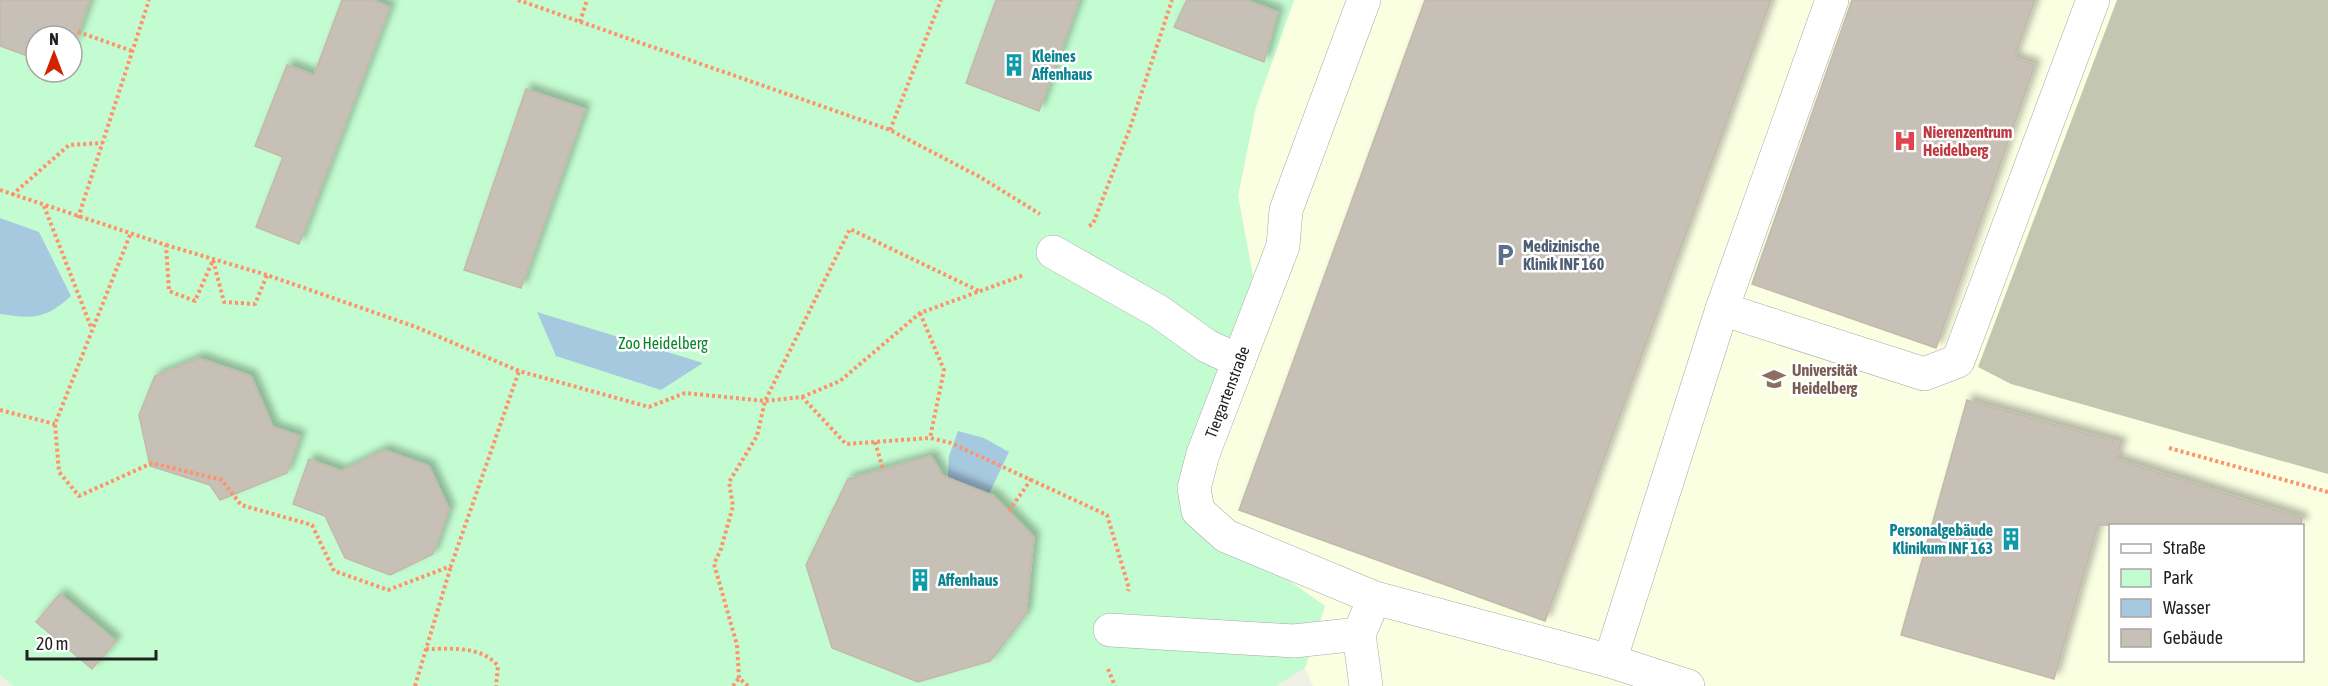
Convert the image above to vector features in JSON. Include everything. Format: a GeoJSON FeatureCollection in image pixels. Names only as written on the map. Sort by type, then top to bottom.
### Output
{"type":"FeatureCollection","features":[{"type":"Feature","properties":{"kind":"street","name":"Tiergartenstraße"},"geometry":{"type":"LineString","coordinates":[[1364,0],[1286,210],[1283,246],[1203,454],[1194,488],[1198,511],[1226,536],[1375,598],[1610,661],[1688,686]]}},
{"type":"Feature","properties":{"kind":"street"},"geometry":{"type":"LineString","coordinates":[[1610,661],[1722,309],[1832,0]]}},
{"type":"Feature","properties":{"kind":"street"},"geometry":{"type":"LineString","coordinates":[[1722,309],[1924,374],[1958,361],[2093,0]]}},
{"type":"Feature","properties":{"kind":"street"},"geometry":{"type":"LineString","coordinates":[[1053,252],[1158,311],[1207,346],[1239,361]]}},
{"type":"Feature","properties":{"kind":"street"},"geometry":{"type":"LineString","coordinates":[[1366,686],[1359,634],[1375,598]]}},
{"type":"Feature","properties":{"kind":"street"},"geometry":{"type":"LineString","coordinates":[[1110,630],[1294,641],[1359,634]]}},
{"type":"Feature","properties":{"kind":"path"},"geometry":{"type":"LineString","coordinates":[[78,218],[149,0]]}},
{"type":"Feature","properties":{"kind":"path"},"geometry":{"type":"LineString","coordinates":[[518,0],[890,130],[980,177],[1041,215]]}},
{"type":"Feature","properties":{"kind":"path"},"geometry":{"type":"LineString","coordinates":[[580,22],[587,0]]}},
{"type":"Feature","properties":{"kind":"path"},"geometry":{"type":"LineString","coordinates":[[890,130],[941,0]]}},
{"type":"Feature","properties":{"kind":"path"},"geometry":{"type":"LineString","coordinates":[[0,190],[130,235],[267,275],[416,327],[519,371],[649,407],[685,393],[765,401],[802,397],[840,381],[920,313],[1022,276],[1053,252],[1071,234],[1093,224],[1130,128],[1172,0]]}},
{"type":"Feature","properties":{"kind":"path"},"geometry":{"type":"LineString","coordinates":[[84,34],[132,51]]}},
{"type":"Feature","properties":{"kind":"path"},"geometry":{"type":"LineString","coordinates":[[12,195],[69,145],[102,143]]}},
{"type":"Feature","properties":{"kind":"path"},"geometry":{"type":"LineString","coordinates":[[44,206],[91,328]]}},
{"type":"Feature","properties":{"kind":"path"},"geometry":{"type":"LineString","coordinates":[[733,686],[739,678],[737,645],[714,564],[721,549],[733,506],[729,482],[757,436],[765,401],[850,229],[979,291]]}},
{"type":"Feature","properties":{"kind":"path"},"geometry":{"type":"LineString","coordinates":[[130,235],[91,328],[55,424],[59,472],[79,496],[152,463],[222,480],[241,505],[312,525],[334,571],[388,590],[451,566]]}},
{"type":"Feature","properties":{"kind":"path"},"geometry":{"type":"LineString","coordinates":[[165,245],[169,291],[195,301],[213,260]]}},
{"type":"Feature","properties":{"kind":"path"},"geometry":{"type":"LineString","coordinates":[[213,260],[224,302],[255,304],[267,275]]}},
{"type":"Feature","properties":{"kind":"path"},"geometry":{"type":"LineString","coordinates":[[920,313],[944,370],[930,438]]}},
{"type":"Feature","properties":{"kind":"path"},"geometry":{"type":"LineString","coordinates":[[414,686],[451,566],[519,371]]}},
{"type":"Feature","properties":{"kind":"path"},"geometry":{"type":"LineString","coordinates":[[802,397],[846,444],[930,438],[951,443],[1032,478],[1107,515],[1129,588],[1101,651],[1115,686]]}},
{"type":"Feature","properties":{"kind":"path"},"geometry":{"type":"LineString","coordinates":[[0,410],[55,424]]}},
{"type":"Feature","properties":{"kind":"path"},"geometry":{"type":"LineString","coordinates":[[875,442],[883,469]]}},
{"type":"Feature","properties":{"kind":"path"},"geometry":{"type":"LineString","coordinates":[[2169,448],[2328,492]]}},
{"type":"Feature","properties":{"kind":"path"},"geometry":{"type":"LineString","coordinates":[[1009,511],[1032,478]]}},
{"type":"Feature","properties":{"kind":"path"},"geometry":{"type":"LineString","coordinates":[[426,649],[470,650],[490,656],[498,666],[496,686]]}},
{"type":"Feature","properties":{"kind":"path"},"geometry":{"type":"LineString","coordinates":[[739,678],[748,686]]}},
{"type":"Feature","properties":{"kind":"shaded area","name":"Universität Heidelberg"},"geometry":{"type":"Polygon","coordinates":[[[1294,0],[2328,0],[2328,686],[1313,686],[1305,668],[1325,606],[1226,536],[1187,482],[1253,276],[1238,196],[1256,107],[1294,0]]]}},
{"type":"Feature","properties":{"kind":"shaded area"},"geometry":{"type":"Polygon","coordinates":[[[2117,0],[2328,0],[2328,474],[2011,384],[1978,367],[2117,0]]]}},
{"type":"Feature","properties":{"kind":"green space","name":"Zoo Heidelberg"},"geometry":{"type":"Polygon","coordinates":[[[0,0],[1294,0],[1256,107],[1238,196],[1253,276],[1187,482],[1226,536],[1325,606],[1305,668],[1276,686],[13,686],[0,675],[0,0]]]}},
{"type":"Feature","properties":{"kind":"water"},"geometry":{"type":"Polygon","coordinates":[[[0,218],[39,232],[71,296],[62,304],[38,316],[22,317],[0,314],[0,218]]]}},
{"type":"Feature","properties":{"kind":"water"},"geometry":{"type":"Polygon","coordinates":[[[537,312],[703,363],[661,390],[556,356],[537,312]]]}},
{"type":"Feature","properties":{"kind":"water"},"geometry":{"type":"Polygon","coordinates":[[[958,431],[984,438],[1009,452],[989,494],[948,477],[949,456],[958,431]]]}},
{"type":"Feature","properties":{"kind":"building"},"geometry":{"type":"Polygon","coordinates":[[[0,0],[90,0],[81,24],[24,24],[24,55],[0,46],[0,0]]]}},
{"type":"Feature","properties":{"kind":"building"},"geometry":{"type":"Polygon","coordinates":[[[342,0],[372,0],[390,7],[299,244],[256,227],[283,157],[255,146],[287,65],[314,75],[342,0]]]}},
{"type":"Feature","properties":{"kind":"building","name":"Kleines Affenhaus"},"geometry":{"type":"Polygon","coordinates":[[[996,0],[1079,0],[1039,111],[966,83],[996,0]]]}},
{"type":"Feature","properties":{"kind":"building"},"geometry":{"type":"Polygon","coordinates":[[[1187,0],[1246,0],[1278,12],[1264,62],[1174,27],[1187,0]]]}},
{"type":"Feature","properties":{"kind":"building","name":"Medizinische Klinik INF 160"},"geometry":{"type":"Polygon","coordinates":[[[1425,0],[1771,0],[1545,621],[1239,510],[1425,0]]]}},
{"type":"Feature","properties":{"kind":"building","name":"Nierenzentrum Heidelberg"},"geometry":{"type":"Polygon","coordinates":[[[1852,0],[2035,0],[2014,58],[2035,65],[1936,348],[1752,284],[1852,0]]]}},
{"type":"Feature","properties":{"kind":"building"},"geometry":{"type":"Polygon","coordinates":[[[526,89],[585,109],[521,288],[464,270],[526,89]]]}},
{"type":"Feature","properties":{"kind":"building"},"geometry":{"type":"Polygon","coordinates":[[[199,358],[251,376],[273,427],[300,436],[287,473],[220,500],[210,485],[150,466],[139,415],[155,376],[199,358]]]}},
{"type":"Feature","properties":{"kind":"building","name":"Personalgebäude Klinikum INF 163"},"geometry":{"type":"Polygon","coordinates":[[[1967,400],[2121,443],[2116,459],[2302,518],[2301,524],[2098,525],[2054,679],[1901,635],[1967,400]]]}},
{"type":"Feature","properties":{"kind":"building"},"geometry":{"type":"Polygon","coordinates":[[[384,450],[429,466],[449,509],[433,554],[390,575],[345,558],[325,516],[293,504],[309,459],[341,471],[384,450]]]}},
{"type":"Feature","properties":{"kind":"building","name":"Affenhaus"},"geometry":{"type":"Polygon","coordinates":[[[931,456],[943,476],[994,496],[1034,537],[1026,614],[990,661],[918,682],[832,648],[806,565],[848,479],[931,456]]]}},
{"type":"Feature","properties":{"kind":"building"},"geometry":{"type":"Polygon","coordinates":[[[60,594],[116,641],[92,669],[36,622],[60,594]]]}},
{"type":"Feature","properties":{"kind":"place","name":"Kleines Affenhaus"},"geometry":{"type":"Point","coordinates":[1014,65]}},
{"type":"Feature","properties":{"kind":"place","name":"Nierenzentrum Heidelberg"},"geometry":{"type":"Point","coordinates":[1905,141]}},
{"type":"Feature","properties":{"kind":"place","name":"Medizinische Klinik INF 160"},"geometry":{"type":"Point","coordinates":[1505,255]}},
{"type":"Feature","properties":{"kind":"place","name":"Universität Heidelberg"},"geometry":{"type":"Point","coordinates":[1774,379]}},
{"type":"Feature","properties":{"kind":"place","name":"Personalgebäude Klinikum INF 163"},"geometry":{"type":"Point","coordinates":[2011,539]}},
{"type":"Feature","properties":{"kind":"place","name":"Affenhaus"},"geometry":{"type":"Point","coordinates":[920,580]}}]}
